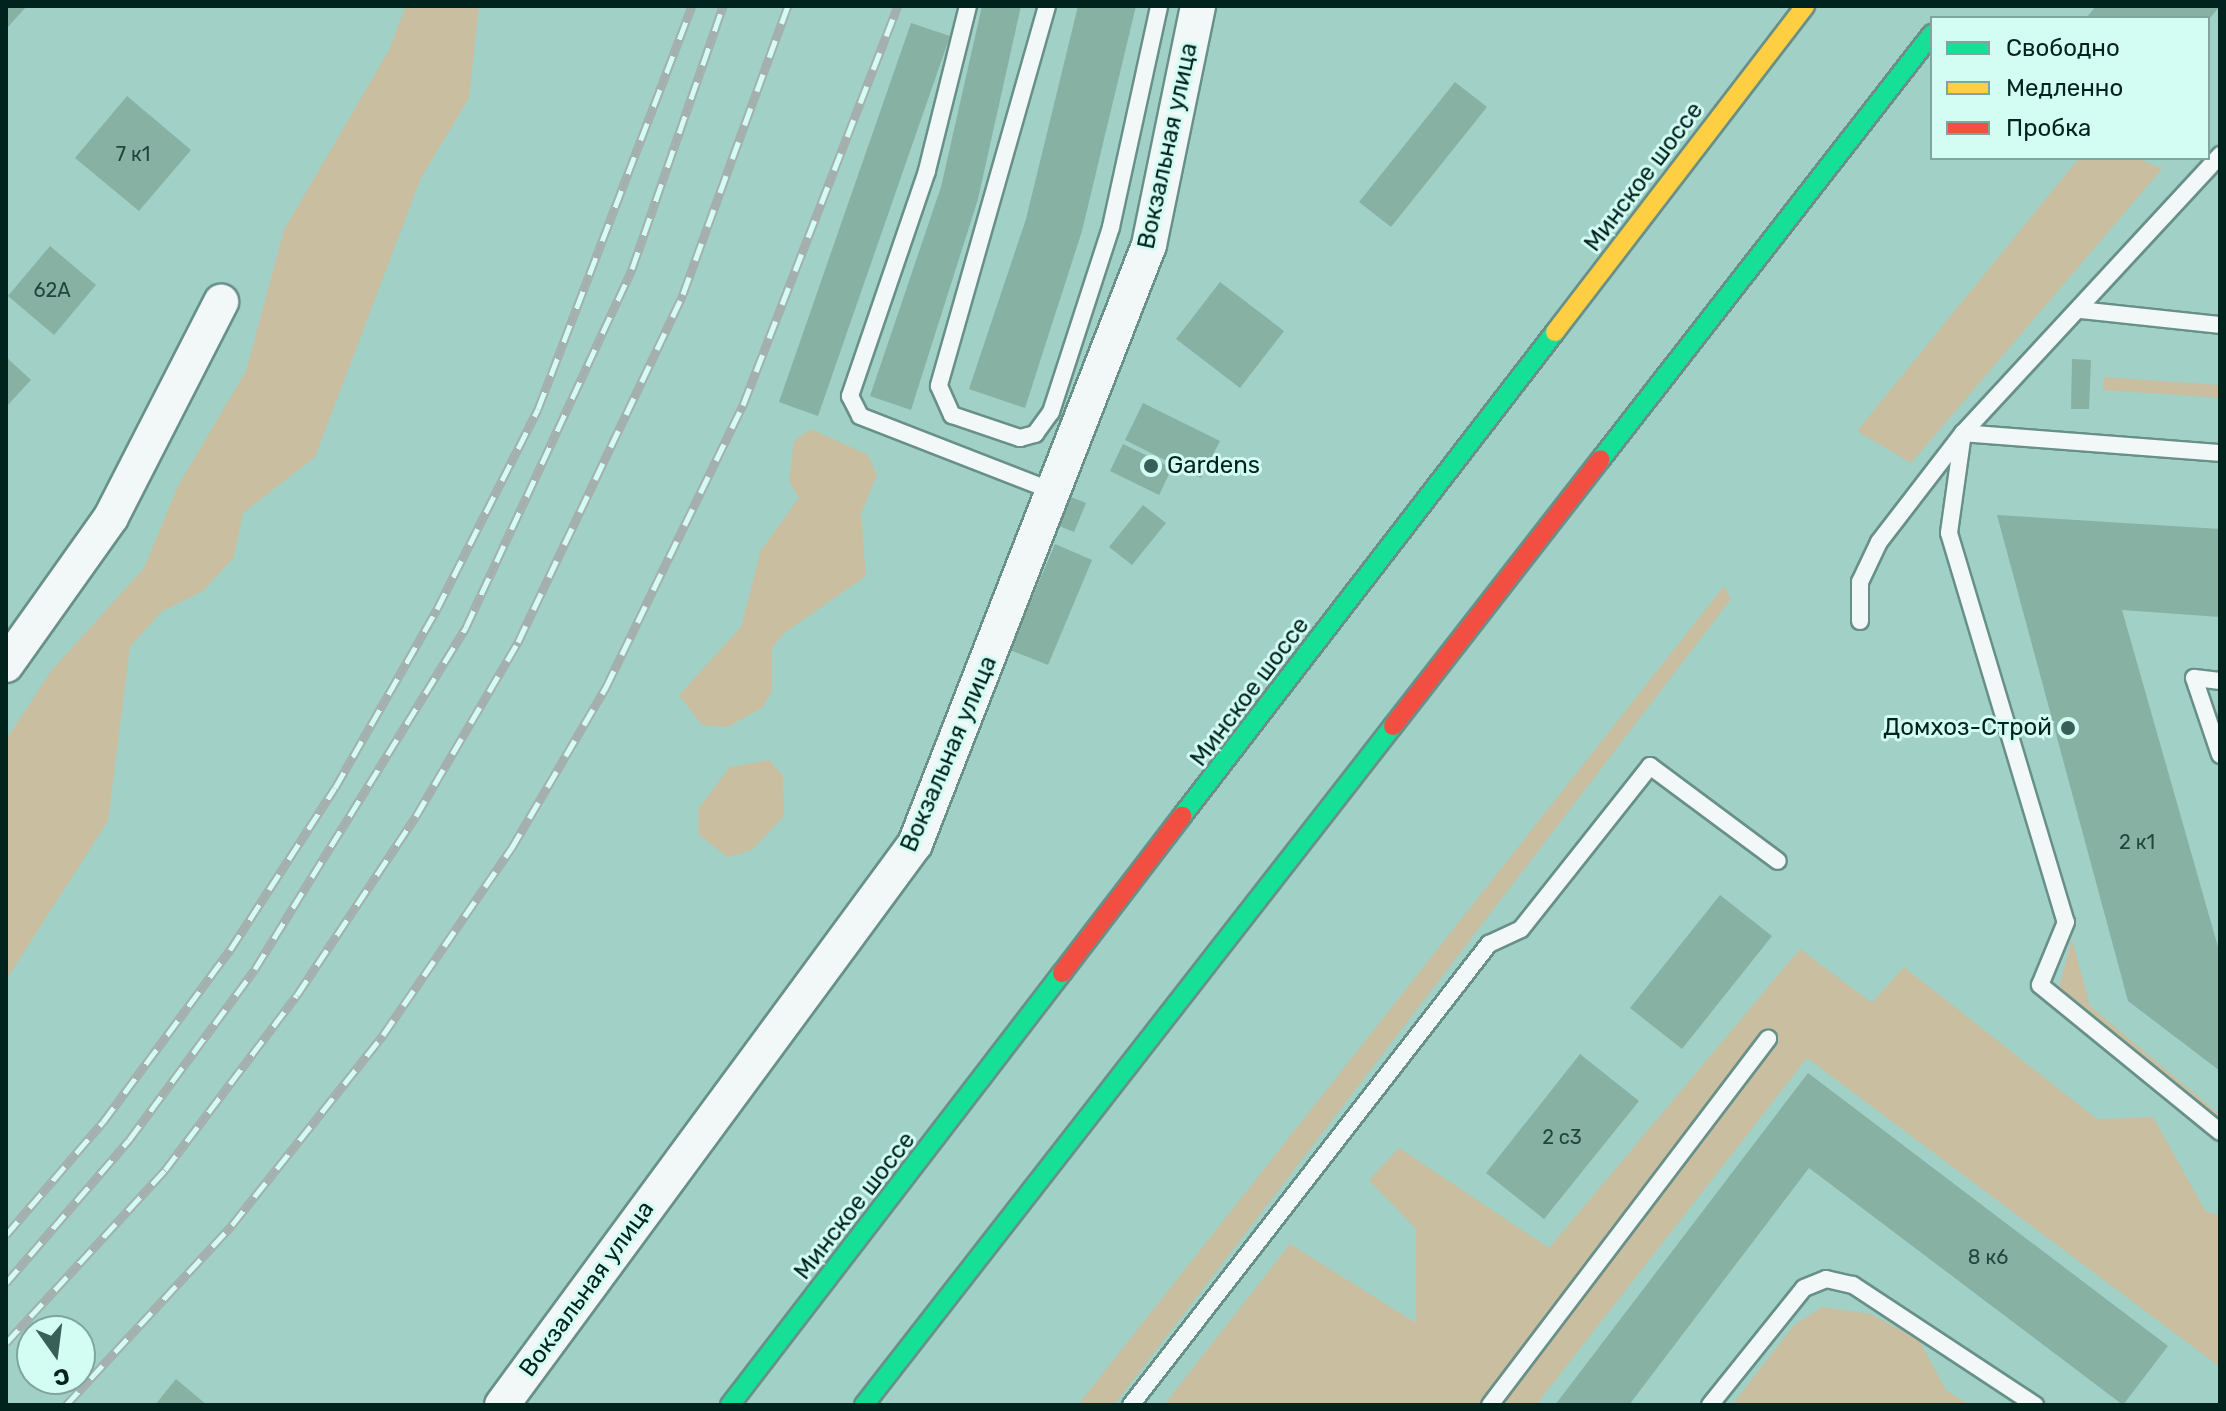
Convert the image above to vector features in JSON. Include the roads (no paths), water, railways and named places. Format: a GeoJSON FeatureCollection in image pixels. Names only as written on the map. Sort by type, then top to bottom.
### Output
{"type":"FeatureCollection","features":[{"type":"Feature","properties":{"kind":"highway","name":"Минское шоссе"},"geometry":{"type":"LineString","coordinates":[[730,1405],[1805,6]]}},
{"type":"Feature","properties":{"kind":"highway"},"geometry":{"type":"LineString","coordinates":[[864,1405],[1930,37]]}},
{"type":"Feature","properties":{"kind":"street","name":"Вокзальная улица"},"geometry":{"type":"LineString","coordinates":[[502,1405],[915,844],[1057,493],[1149,245],[1198,6]]}},
{"type":"Feature","properties":{"kind":"street"},"geometry":{"type":"LineString","coordinates":[[6,665],[111,517],[221,302]]}},
{"type":"Feature","properties":{"kind":"lane"},"geometry":{"type":"LineString","coordinates":[[968,6],[927,171],[850,396],[860,416],[1057,493]]}},
{"type":"Feature","properties":{"kind":"lane"},"geometry":{"type":"LineString","coordinates":[[1047,6],[939,386],[952,415],[1020,438],[1035,434],[1051,412],[1111,227],[1159,6]]}},
{"type":"Feature","properties":{"kind":"lane"},"geometry":{"type":"LineString","coordinates":[[1860,621],[1860,582],[1879,542],[1963,433],[2080,310],[2220,155]]}},
{"type":"Feature","properties":{"kind":"lane"},"geometry":{"type":"LineString","coordinates":[[2080,310],[2220,325]]}},
{"type":"Feature","properties":{"kind":"lane"},"geometry":{"type":"LineString","coordinates":[[1963,433],[2220,453]]}},
{"type":"Feature","properties":{"kind":"lane"},"geometry":{"type":"LineString","coordinates":[[1963,433],[1949,533],[2066,922],[2040,985],[2220,1132]]}},
{"type":"Feature","properties":{"kind":"lane"},"geometry":{"type":"LineString","coordinates":[[2220,681],[2194,678],[2220,755]]}},
{"type":"Feature","properties":{"kind":"lane"},"geometry":{"type":"LineString","coordinates":[[1131,1405],[1489,944],[1521,929],[1650,766],[1778,861]]}},
{"type":"Feature","properties":{"kind":"lane"},"geometry":{"type":"LineString","coordinates":[[1490,1405],[1768,1039]]}},
{"type":"Feature","properties":{"kind":"lane"},"geometry":{"type":"LineString","coordinates":[[1710,1405],[1804,1288],[1826,1279],[1853,1285],[2035,1405]]}},
{"type":"Feature","properties":{"kind":"railway"},"geometry":{"type":"LineString","coordinates":[[6,1235],[103,1122],[230,950],[335,788],[437,609],[538,409],[692,6]]}},
{"type":"Feature","properties":{"kind":"railway"},"geometry":{"type":"LineString","coordinates":[[6,1283],[129,1140],[255,969],[466,627],[632,269],[723,6]]}},
{"type":"Feature","properties":{"kind":"railway"},"geometry":{"type":"LineString","coordinates":[[6,1343],[165,1170],[297,995],[416,816],[518,642],[683,294],[788,6]]}},
{"type":"Feature","properties":{"kind":"railway"},"geometry":{"type":"LineString","coordinates":[[66,1405],[232,1225],[383,1035],[511,849],[606,687],[743,405],[898,6]]}},
{"type":"Feature","properties":{"kind":"place","name":"Gardens"},"geometry":{"type":"Point","coordinates":[1151,466]}},
{"type":"Feature","properties":{"kind":"place","name":"Домхоз-Строй"},"geometry":{"type":"Point","coordinates":[2068,728]}}]}
